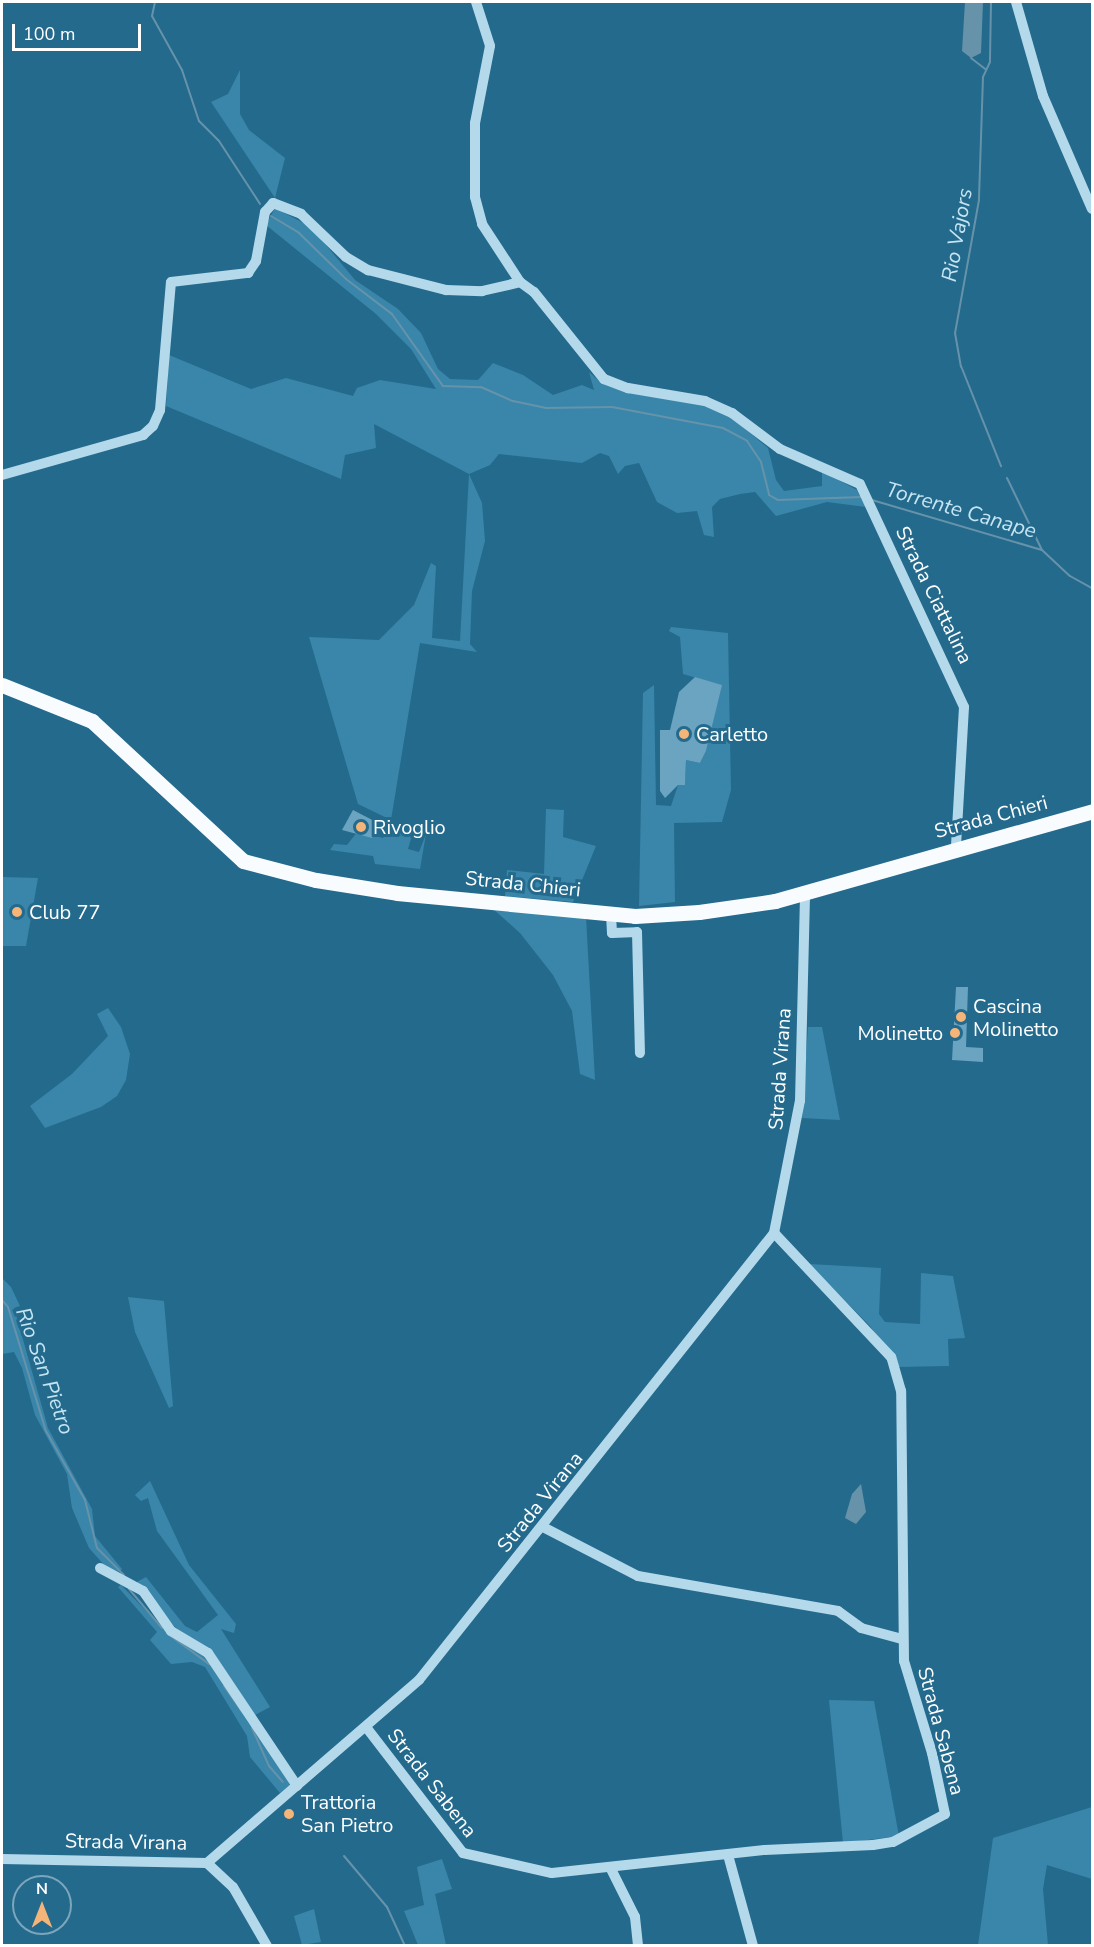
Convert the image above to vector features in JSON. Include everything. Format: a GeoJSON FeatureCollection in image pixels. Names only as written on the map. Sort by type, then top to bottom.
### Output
{"type":"FeatureCollection","features":[{"type":"Feature","properties":{"kind":"main road","name":"Strada Chieri"},"geometry":{"type":"LineString","coordinates":[[2,685],[92,722],[223,846],[255,866],[397,893],[611,914],[699,912],[805,893],[956,847],[1092,811]]}},
{"type":"Feature","properties":{"kind":"street","name":"Strada Ciattalina"},"geometry":{"type":"LineString","coordinates":[[476,2],[490,46],[476,106],[475,196],[482,224],[520,282],[534,292],[604,379],[628,388],[705,401],[732,413],[780,449],[860,484],[964,707],[956,847]]}},
{"type":"Feature","properties":{"kind":"street"},"geometry":{"type":"LineString","coordinates":[[1016,2],[1042,96],[1092,209]]}},
{"type":"Feature","properties":{"kind":"street"},"geometry":{"type":"LineString","coordinates":[[2,475],[143,435],[153,426],[160,410],[171,282],[249,273],[256,261],[266,211],[273,203],[287,205],[317,226],[346,257],[398,279],[446,290],[482,291],[520,282]]}},
{"type":"Feature","properties":{"kind":"street","name":"Strada Virana"},"geometry":{"type":"LineString","coordinates":[[2,1859],[207,1863],[419,1680],[543,1527],[774,1233],[800,1101],[805,893]]}},
{"type":"Feature","properties":{"kind":"street"},"geometry":{"type":"LineString","coordinates":[[611,914],[612,933],[637,932],[640,1053]]}},
{"type":"Feature","properties":{"kind":"street","name":"Strada Sabena"},"geometry":{"type":"LineString","coordinates":[[366,1727],[463,1853],[552,1873],[728,1855],[893,1842],[945,1814],[932,1753],[904,1661],[902,1639],[904,1454],[901,1391],[891,1357],[774,1233]]}},
{"type":"Feature","properties":{"kind":"street"},"geometry":{"type":"LineString","coordinates":[[543,1527],[638,1576],[838,1611],[861,1628],[902,1639]]}},
{"type":"Feature","properties":{"kind":"street"},"geometry":{"type":"LineString","coordinates":[[100,1568],[143,1591],[171,1631],[208,1653],[297,1786]]}},
{"type":"Feature","properties":{"kind":"street"},"geometry":{"type":"LineString","coordinates":[[728,1855],[753,1946]]}},
{"type":"Feature","properties":{"kind":"street"},"geometry":{"type":"LineString","coordinates":[[207,1863],[233,1887],[267,1946]]}},
{"type":"Feature","properties":{"kind":"street"},"geometry":{"type":"LineString","coordinates":[[610,1867],[635,1917],[638,1946]]}},
{"type":"Feature","properties":{"kind":"shaded area"},"geometry":{"type":"Polygon","coordinates":[[[965,2],[983,2],[981,53],[971,58],[962,51],[965,2]]]}},
{"type":"Feature","properties":{"kind":"shaded area"},"geometry":{"type":"Polygon","coordinates":[[[240,70],[240,114],[249,130],[285,158],[275,198],[211,102],[228,94],[240,70]]]}},
{"type":"Feature","properties":{"kind":"shaded area"},"geometry":{"type":"Polygon","coordinates":[[[275,208],[311,227],[355,280],[398,309],[421,333],[438,369],[450,379],[478,380],[493,363],[523,375],[553,395],[582,385],[594,390],[589,372],[600,382],[704,404],[731,417],[768,448],[776,480],[784,491],[822,486],[822,471],[857,490],[866,507],[827,502],[776,516],[755,492],[740,494],[720,499],[712,507],[714,537],[704,535],[697,511],[677,513],[657,502],[639,463],[625,466],[618,474],[609,456],[600,453],[582,463],[499,454],[490,465],[469,474],[374,424],[376,448],[345,455],[341,479],[166,406],[169,355],[251,389],[286,378],[353,396],[357,388],[380,380],[436,389],[411,349],[376,314],[266,225],[275,208]]]}},
{"type":"Feature","properties":{"kind":"shaded area"},"geometry":{"type":"Polygon","coordinates":[[[469,474],[482,503],[485,541],[472,591],[470,644],[477,652],[420,643],[391,820],[358,804],[309,637],[379,640],[414,605],[431,563],[436,566],[432,638],[460,641],[469,474]]]}},
{"type":"Feature","properties":{"kind":"shaded area"},"geometry":{"type":"Polygon","coordinates":[[[671,627],[728,633],[731,790],[722,822],[674,823],[675,902],[639,906],[643,693],[654,685],[656,805],[671,806],[678,785],[685,784],[686,760],[700,763],[706,751],[721,685],[683,674],[680,637],[669,631],[671,627]]]}},
{"type":"Feature","properties":{"kind":"shaded area"},"geometry":{"type":"Polygon","coordinates":[[[546,809],[564,810],[563,837],[596,846],[573,902],[505,896],[507,870],[544,874],[546,809]]]}},
{"type":"Feature","properties":{"kind":"shaded area"},"geometry":{"type":"Polygon","coordinates":[[[389,827],[412,835],[408,849],[419,852],[426,834],[420,869],[375,864],[373,856],[330,850],[334,844],[347,845],[358,831],[383,838],[389,827]]]}},
{"type":"Feature","properties":{"kind":"shaded area","name":"Club 77"},"geometry":{"type":"Polygon","coordinates":[[[2,877],[38,878],[26,946],[2,946],[2,877]]]}},
{"type":"Feature","properties":{"kind":"shaded area"},"geometry":{"type":"Polygon","coordinates":[[[493,909],[586,917],[595,1080],[580,1074],[572,1011],[553,975],[520,933],[493,909]]]}},
{"type":"Feature","properties":{"kind":"shaded area"},"geometry":{"type":"Polygon","coordinates":[[[108,1008],[121,1027],[130,1054],[126,1080],[117,1096],[101,1107],[45,1128],[30,1106],[72,1074],[108,1036],[97,1014],[108,1008]]]}},
{"type":"Feature","properties":{"kind":"shaded area"},"geometry":{"type":"Polygon","coordinates":[[[808,1027],[822,1027],[840,1120],[802,1118],[808,1027]]]}},
{"type":"Feature","properties":{"kind":"shaded area"},"geometry":{"type":"Polygon","coordinates":[[[809,1264],[881,1268],[879,1314],[885,1322],[920,1324],[921,1273],[953,1276],[965,1338],[948,1339],[949,1366],[898,1367],[870,1326],[809,1264]]]}},
{"type":"Feature","properties":{"kind":"shaded area"},"geometry":{"type":"Polygon","coordinates":[[[2,1278],[11,1287],[20,1306],[14,1308],[48,1428],[92,1509],[95,1536],[122,1569],[119,1572],[105,1566],[89,1548],[72,1508],[67,1474],[35,1415],[22,1368],[14,1352],[2,1354],[2,1278]]]}},
{"type":"Feature","properties":{"kind":"shaded area"},"geometry":{"type":"Polygon","coordinates":[[[128,1297],[164,1301],[173,1406],[169,1408],[135,1332],[128,1297]]]}},
{"type":"Feature","properties":{"kind":"shaded area"},"geometry":{"type":"Polygon","coordinates":[[[150,1481],[189,1565],[236,1624],[234,1633],[221,1629],[270,1707],[255,1715],[135,1583],[146,1577],[185,1626],[197,1632],[218,1615],[157,1531],[148,1498],[141,1501],[135,1495],[150,1481]]]}},
{"type":"Feature","properties":{"kind":"shaded area"},"geometry":{"type":"Polygon","coordinates":[[[861,1484],[866,1512],[856,1524],[845,1518],[852,1494],[861,1484]]]}},
{"type":"Feature","properties":{"kind":"shaded area"},"geometry":{"type":"Polygon","coordinates":[[[121,1585],[160,1625],[204,1653],[288,1778],[290,1785],[280,1793],[250,1757],[247,1736],[205,1667],[192,1662],[171,1664],[150,1640],[157,1632],[118,1587],[121,1585]]]}},
{"type":"Feature","properties":{"kind":"shaded area"},"geometry":{"type":"Polygon","coordinates":[[[829,1700],[874,1701],[899,1836],[843,1843],[829,1700]]]}},
{"type":"Feature","properties":{"kind":"shaded area"},"geometry":{"type":"Polygon","coordinates":[[[1092,1807],[1092,1879],[1047,1865],[1043,1889],[1048,1945],[978,1945],[993,1838],[1092,1807]]]}},
{"type":"Feature","properties":{"kind":"shaded area"},"geometry":{"type":"Polygon","coordinates":[[[442,1859],[452,1889],[435,1894],[446,1945],[418,1945],[404,1911],[424,1905],[417,1867],[442,1859]]]}},
{"type":"Feature","properties":{"kind":"shaded area"},"geometry":{"type":"Polygon","coordinates":[[[314,1909],[321,1942],[302,1945],[294,1916],[314,1909]]]}},
{"type":"Feature","properties":{"kind":"building","name":"Carletto"},"geometry":{"type":"Polygon","coordinates":[[[695,677],[722,685],[706,751],[700,763],[686,760],[685,785],[678,785],[665,798],[660,791],[660,730],[670,730],[679,692],[695,677]]]}},
{"type":"Feature","properties":{"kind":"building","name":"Rivoglio"},"geometry":{"type":"Polygon","coordinates":[[[353,810],[380,824],[372,838],[342,830],[353,810]]]}},
{"type":"Feature","properties":{"kind":"building","name":"Cascina Molinetto"},"geometry":{"type":"Polygon","coordinates":[[[956,987],[968,987],[966,1047],[983,1048],[983,1062],[952,1060],[956,987]]]}},
{"type":"Feature","properties":{"kind":"waterway","name":"Torrente Canape"},"geometry":{"type":"LineString","coordinates":[[155,2],[152,16],[182,70],[199,121],[219,141],[260,204]]}},
{"type":"Feature","properties":{"kind":"waterway","name":"Rio Vajors"},"geometry":{"type":"LineString","coordinates":[[991,2],[990,62],[983,77],[979,200],[955,333],[961,366],[1001,466]]}},
{"type":"Feature","properties":{"kind":"waterway"},"geometry":{"type":"LineString","coordinates":[[971,58],[985,69]]}},
{"type":"Feature","properties":{"kind":"waterway","name":"Torrente Canape"},"geometry":{"type":"LineString","coordinates":[[271,216],[298,232],[346,279],[392,314],[443,386],[481,387],[513,401],[546,408],[612,407],[723,428],[747,441],[761,462],[769,495],[778,500],[862,497]]}},
{"type":"Feature","properties":{"kind":"waterway","name":"Rio Vajors"},"geometry":{"type":"LineString","coordinates":[[1007,478],[1042,550],[1070,576],[1092,588]]}},
{"type":"Feature","properties":{"kind":"waterway","name":"Torrente Canape"},"geometry":{"type":"LineString","coordinates":[[872,500],[1042,550]]}},
{"type":"Feature","properties":{"kind":"waterway","name":"Rio San Pietro"},"geometry":{"type":"LineString","coordinates":[[2,1300],[8,1307],[46,1431],[85,1500],[97,1548],[124,1575]]}},
{"type":"Feature","properties":{"kind":"waterway","name":"Rio San Pietro"},"geometry":{"type":"LineString","coordinates":[[129,1589],[162,1628]]}},
{"type":"Feature","properties":{"kind":"waterway","name":"Rio San Pietro"},"geometry":{"type":"LineString","coordinates":[[168,1634],[209,1664]]}},
{"type":"Feature","properties":{"kind":"waterway","name":"Rio San Pietro"},"geometry":{"type":"LineString","coordinates":[[224,1686],[243,1713]]}},
{"type":"Feature","properties":{"kind":"waterway","name":"Rio San Pietro"},"geometry":{"type":"LineString","coordinates":[[252,1728],[269,1766],[283,1782]]}},
{"type":"Feature","properties":{"kind":"waterway","name":"Rio San Pietro"},"geometry":{"type":"LineString","coordinates":[[344,1856],[387,1907],[405,1946]]}},
{"type":"Feature","properties":{"kind":"place","name":"Carletto"},"geometry":{"type":"Point","coordinates":[684,734]}},
{"type":"Feature","properties":{"kind":"place","name":"Rivoglio"},"geometry":{"type":"Point","coordinates":[361,827]}},
{"type":"Feature","properties":{"kind":"place","name":"Club 77"},"geometry":{"type":"Point","coordinates":[17,912]}},
{"type":"Feature","properties":{"kind":"place","name":"Cascina Molinetto"},"geometry":{"type":"Point","coordinates":[961,1017]}},
{"type":"Feature","properties":{"kind":"place","name":"Molinetto"},"geometry":{"type":"Point","coordinates":[955,1033]}},
{"type":"Feature","properties":{"kind":"place","name":"Trattoria San Pietro"},"geometry":{"type":"Point","coordinates":[289,1814]}}]}
